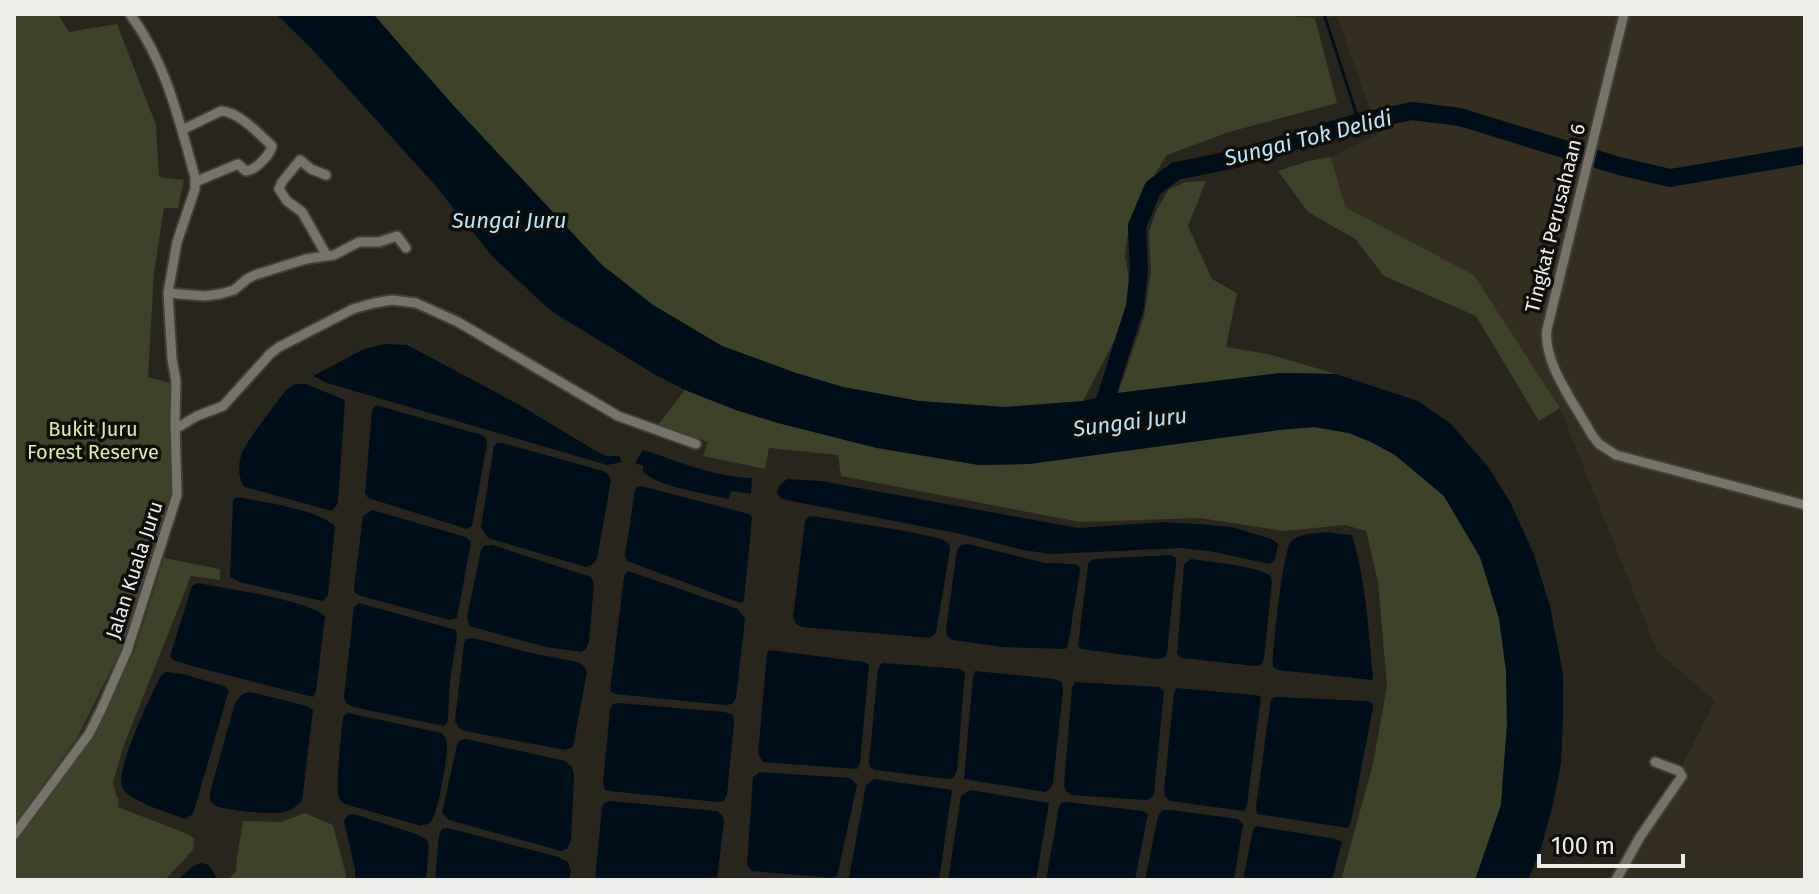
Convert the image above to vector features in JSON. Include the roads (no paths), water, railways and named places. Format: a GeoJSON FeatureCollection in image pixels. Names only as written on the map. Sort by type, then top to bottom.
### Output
{"type":"FeatureCollection","features":[{"type":"Feature","properties":{"kind":"street","name":"Jalan Kuala Juru"},"geometry":{"type":"LineString","coordinates":[[14,835],[89,734],[127,651],[177,495],[176,381],[168,293],[177,242],[195,182],[172,94],[150,42],[130,14]]}},
{"type":"Feature","properties":{"kind":"street","name":"Tingkat Perusahaan 6"},"geometry":{"type":"LineString","coordinates":[[1624,14],[1547,329],[1549,358],[1592,435],[1599,444],[1616,455],[1805,505]]}},
{"type":"Feature","properties":{"kind":"street"},"geometry":{"type":"LineString","coordinates":[[182,130],[221,111],[232,112],[272,146],[252,171],[246,171],[238,164],[195,182]]}},
{"type":"Feature","properties":{"kind":"street"},"geometry":{"type":"LineString","coordinates":[[326,175],[300,160],[279,189],[287,201],[302,212],[327,256]]}},
{"type":"Feature","properties":{"kind":"street"},"geometry":{"type":"LineString","coordinates":[[168,293],[220,294],[234,290],[255,275],[306,259],[334,255],[359,242],[379,242],[397,236],[406,248]]}},
{"type":"Feature","properties":{"kind":"street"},"geometry":{"type":"LineString","coordinates":[[175,429],[223,406],[279,347],[353,309],[392,300],[429,308],[618,416],[696,444]]}},
{"type":"Feature","properties":{"kind":"street"},"geometry":{"type":"LineString","coordinates":[[1616,880],[1640,837],[1682,776],[1679,771],[1655,762]]}},
{"type":"Feature","properties":{"kind":"water","name":"Sungai Juru"},"geometry":{"type":"Polygon","coordinates":[[[276,14],[373,14],[602,265],[653,305],[722,346],[796,373],[843,387],[919,401],[1005,407],[1083,401],[1118,393],[1281,373],[1336,374],[1418,401],[1451,424],[1489,468],[1510,502],[1533,552],[1550,606],[1563,674],[1561,764],[1541,848],[1528,880],[1475,880],[1501,805],[1507,724],[1506,671],[1499,618],[1480,557],[1444,496],[1395,455],[1349,433],[1314,427],[1029,464],[979,465],[877,448],[778,423],[685,390],[551,311],[493,257],[434,184],[312,49],[276,14]]]}},
{"type":"Feature","properties":{"kind":"water"},"geometry":{"type":"Polygon","coordinates":[[[385,344],[407,345],[523,407],[594,450],[606,456],[619,456],[622,462],[607,465],[327,383],[313,376],[364,349],[385,344]]]}},
{"type":"Feature","properties":{"kind":"water"},"geometry":{"type":"Polygon","coordinates":[[[295,384],[306,384],[345,400],[338,503],[332,511],[245,487],[240,476],[243,450],[285,391],[295,384]]]}},
{"type":"Feature","properties":{"kind":"water"},"geometry":{"type":"Polygon","coordinates":[[[375,406],[486,438],[472,526],[467,529],[368,498],[365,493],[372,411],[375,406]]]}},
{"type":"Feature","properties":{"kind":"water"},"geometry":{"type":"Polygon","coordinates":[[[497,443],[609,475],[611,480],[597,559],[593,564],[586,567],[488,538],[481,527],[497,443]]]}},
{"type":"Feature","properties":{"kind":"water"},"geometry":{"type":"Polygon","coordinates":[[[643,450],[710,472],[752,478],[751,494],[731,491],[729,499],[651,478],[643,472],[643,466],[635,463],[643,450]]]}},
{"type":"Feature","properties":{"kind":"water"},"geometry":{"type":"Polygon","coordinates":[[[787,479],[821,481],[1078,528],[1163,522],[1231,527],[1272,539],[1278,544],[1275,560],[1270,564],[1181,548],[1051,554],[786,500],[780,498],[777,492],[787,479]]]}},
{"type":"Feature","properties":{"kind":"water"},"geometry":{"type":"Polygon","coordinates":[[[641,486],[752,517],[744,601],[740,603],[627,561],[625,556],[635,490],[641,486]]]}},
{"type":"Feature","properties":{"kind":"water"},"geometry":{"type":"Polygon","coordinates":[[[237,497],[302,511],[335,526],[328,595],[323,601],[239,582],[230,577],[233,500],[237,497]]]}},
{"type":"Feature","properties":{"kind":"water"},"geometry":{"type":"Polygon","coordinates":[[[372,510],[466,537],[471,542],[457,618],[450,620],[355,593],[363,516],[372,510]]]}},
{"type":"Feature","properties":{"kind":"water"},"geometry":{"type":"Polygon","coordinates":[[[813,516],[905,531],[942,539],[949,544],[936,633],[930,638],[796,624],[793,617],[805,521],[813,516]]]}},
{"type":"Feature","properties":{"kind":"water"},"geometry":{"type":"Polygon","coordinates":[[[1325,532],[1352,535],[1363,587],[1372,680],[1273,667],[1278,603],[1290,543],[1301,536],[1325,532]]]}},
{"type":"Feature","properties":{"kind":"water"},"geometry":{"type":"Polygon","coordinates":[[[968,544],[1045,563],[1079,566],[1065,649],[1002,647],[953,640],[947,636],[957,550],[961,545],[968,544]]]}},
{"type":"Feature","properties":{"kind":"water"},"geometry":{"type":"Polygon","coordinates":[[[492,545],[591,577],[594,584],[586,649],[581,652],[546,647],[469,626],[467,617],[481,550],[484,546],[492,545]]]}},
{"type":"Feature","properties":{"kind":"water"},"geometry":{"type":"Polygon","coordinates":[[[1171,555],[1176,558],[1176,564],[1164,658],[1081,649],[1078,646],[1090,561],[1171,555]]]}},
{"type":"Feature","properties":{"kind":"water"},"geometry":{"type":"Polygon","coordinates":[[[1191,559],[1241,566],[1270,575],[1272,581],[1261,665],[1182,658],[1177,654],[1184,564],[1191,559]]]}},
{"type":"Feature","properties":{"kind":"water"},"geometry":{"type":"Polygon","coordinates":[[[628,571],[738,609],[745,619],[736,698],[732,704],[615,694],[610,691],[624,576],[628,571]]]}},
{"type":"Feature","properties":{"kind":"water"},"geometry":{"type":"Polygon","coordinates":[[[198,583],[284,600],[325,616],[313,697],[173,660],[170,656],[192,586],[198,583]]]}},
{"type":"Feature","properties":{"kind":"water"},"geometry":{"type":"Polygon","coordinates":[[[359,603],[456,630],[448,717],[444,726],[346,703],[344,697],[354,607],[359,603]]]}},
{"type":"Feature","properties":{"kind":"water"},"geometry":{"type":"Polygon","coordinates":[[[474,638],[583,665],[587,672],[573,747],[565,750],[459,728],[455,721],[464,643],[466,639],[474,638]]]}},
{"type":"Feature","properties":{"kind":"water"},"geometry":{"type":"Polygon","coordinates":[[[769,650],[869,665],[857,769],[763,762],[758,753],[769,650]]]}},
{"type":"Feature","properties":{"kind":"water"},"geometry":{"type":"Polygon","coordinates":[[[883,663],[965,672],[957,771],[953,778],[870,767],[878,669],[883,663]]]}},
{"type":"Feature","properties":{"kind":"water"},"geometry":{"type":"Polygon","coordinates":[[[975,671],[1062,682],[1050,789],[1045,792],[964,779],[975,671]]]}},
{"type":"Feature","properties":{"kind":"water"},"geometry":{"type":"Polygon","coordinates":[[[165,672],[183,674],[229,690],[193,814],[185,819],[134,798],[123,789],[121,780],[134,734],[165,672]]]}},
{"type":"Feature","properties":{"kind":"water"},"geometry":{"type":"Polygon","coordinates":[[[1075,682],[1159,687],[1164,691],[1154,794],[1150,799],[1071,795],[1066,791],[1072,688],[1075,682]]]}},
{"type":"Feature","properties":{"kind":"water"},"geometry":{"type":"Polygon","coordinates":[[[1176,688],[1261,697],[1244,811],[1170,801],[1165,797],[1176,688]]]}},
{"type":"Feature","properties":{"kind":"water"},"geometry":{"type":"Polygon","coordinates":[[[251,692],[313,710],[302,801],[285,812],[228,809],[214,805],[210,800],[234,706],[240,696],[251,692]]]}},
{"type":"Feature","properties":{"kind":"water"},"geometry":{"type":"Polygon","coordinates":[[[1271,699],[1372,703],[1348,828],[1257,814],[1271,699]]]}},
{"type":"Feature","properties":{"kind":"water"},"geometry":{"type":"Polygon","coordinates":[[[613,704],[733,715],[724,801],[605,790],[603,783],[610,710],[613,704]]]}},
{"type":"Feature","properties":{"kind":"water"},"geometry":{"type":"Polygon","coordinates":[[[348,713],[442,733],[447,745],[446,760],[437,806],[429,823],[421,826],[340,801],[340,747],[343,717],[348,713]]]}},
{"type":"Feature","properties":{"kind":"water"},"geometry":{"type":"Polygon","coordinates":[[[460,740],[565,761],[572,767],[571,841],[567,849],[561,851],[449,820],[442,813],[457,745],[460,740]]]}},
{"type":"Feature","properties":{"kind":"water"},"geometry":{"type":"Polygon","coordinates":[[[760,772],[850,778],[857,785],[837,876],[751,871],[747,865],[753,777],[760,772]]]}},
{"type":"Feature","properties":{"kind":"water"},"geometry":{"type":"Polygon","coordinates":[[[874,779],[952,790],[939,880],[849,878],[866,785],[874,779]]]}},
{"type":"Feature","properties":{"kind":"water"},"geometry":{"type":"Polygon","coordinates":[[[970,790],[1049,803],[1036,880],[948,880],[961,796],[970,790]]]}},
{"type":"Feature","properties":{"kind":"water"},"geometry":{"type":"Polygon","coordinates":[[[609,801],[717,811],[724,821],[717,880],[595,880],[602,807],[609,801]]]}},
{"type":"Feature","properties":{"kind":"water"},"geometry":{"type":"Polygon","coordinates":[[[1066,802],[1148,814],[1135,880],[1046,880],[1059,807],[1066,802]]]}},
{"type":"Feature","properties":{"kind":"water"},"geometry":{"type":"Polygon","coordinates":[[[1162,810],[1238,819],[1243,824],[1234,880],[1145,880],[1158,816],[1162,810]]]}},
{"type":"Feature","properties":{"kind":"water"},"geometry":{"type":"Polygon","coordinates":[[[354,814],[427,840],[426,880],[355,880],[344,821],[348,815],[354,814]]]}},
{"type":"Feature","properties":{"kind":"water"},"geometry":{"type":"Polygon","coordinates":[[[1256,826],[1342,842],[1332,880],[1243,880],[1256,826]]]}},
{"type":"Feature","properties":{"kind":"water"},"geometry":{"type":"Polygon","coordinates":[[[442,829],[558,857],[568,862],[571,871],[569,880],[435,880],[439,835],[442,829]]]}},
{"type":"Feature","properties":{"kind":"water"},"geometry":{"type":"Polygon","coordinates":[[[201,863],[209,865],[218,880],[177,880],[193,866],[201,863]]]}},
{"type":"Feature","properties":{"kind":"waterway"},"geometry":{"type":"LineString","coordinates":[[1324,14],[1359,122]]}},
{"type":"Feature","properties":{"kind":"waterway","name":"Sungai Tok Delidi"},"geometry":{"type":"LineString","coordinates":[[1100,416],[1135,307],[1139,269],[1137,226],[1153,188],[1176,171],[1235,159],[1359,122],[1412,111],[1460,117],[1619,166],[1670,178],[1805,155]]}},
{"type":"Feature","properties":{"kind":"park label","name":"Bukit Juru Forest Reserve"},"geometry":{"type":"Point","coordinates":[93,440]}}]}
